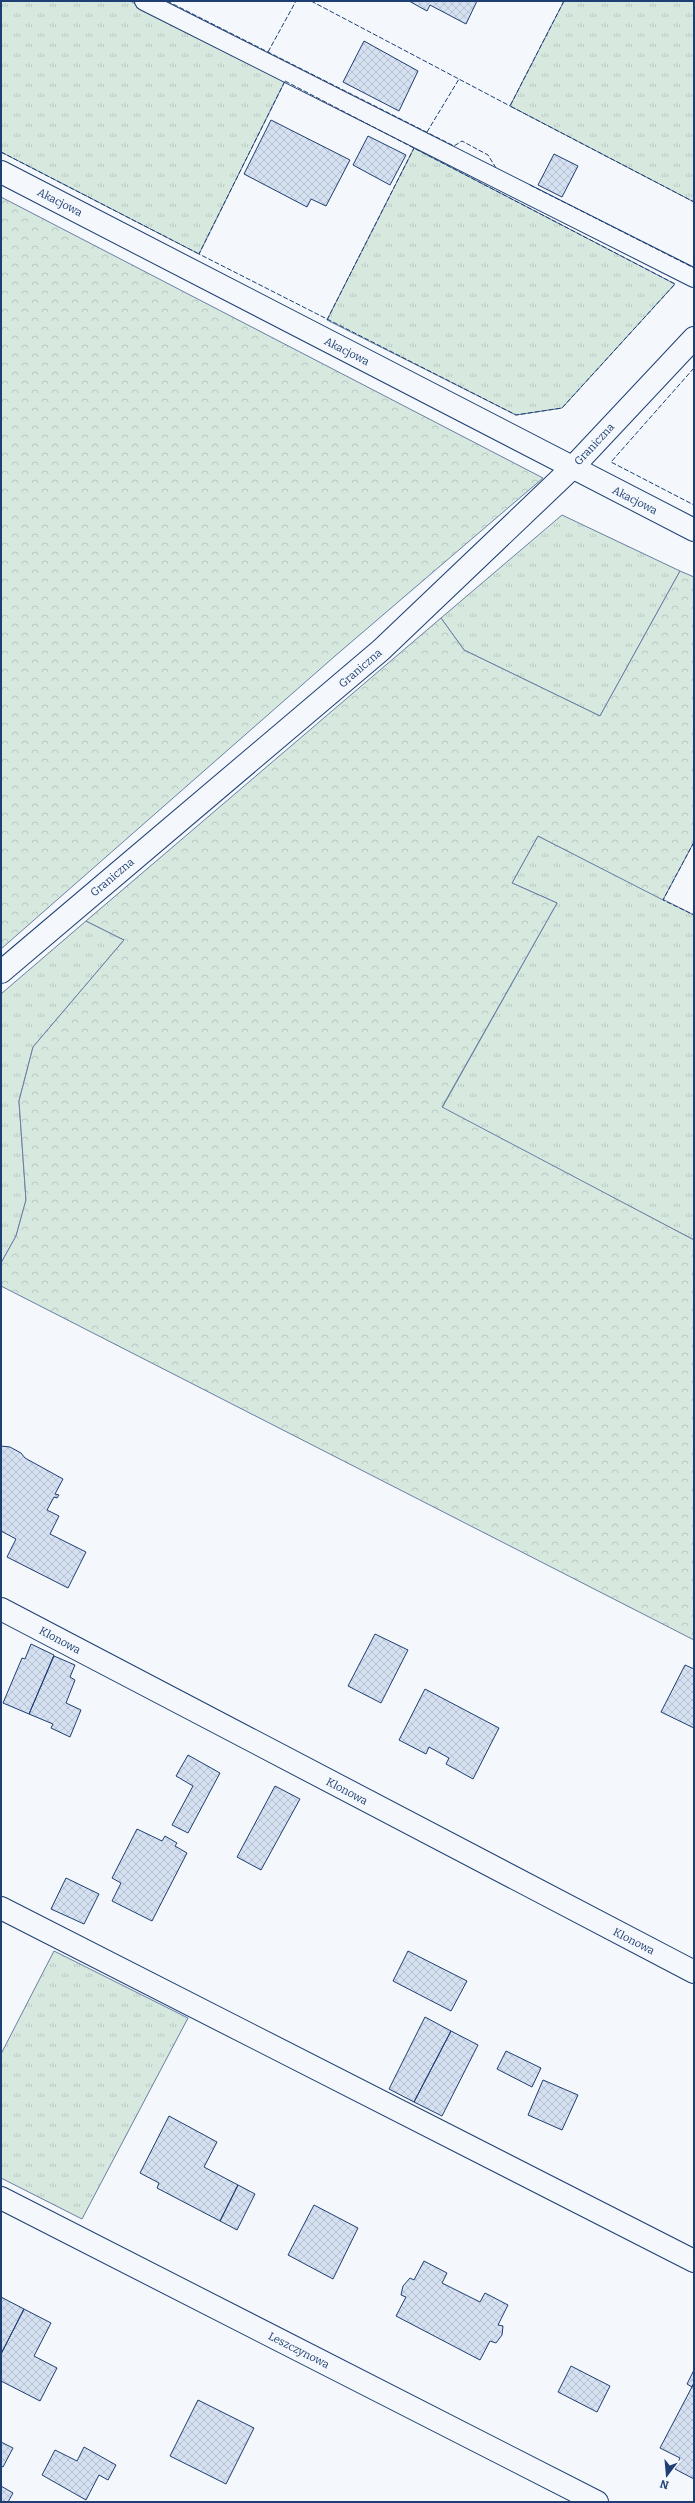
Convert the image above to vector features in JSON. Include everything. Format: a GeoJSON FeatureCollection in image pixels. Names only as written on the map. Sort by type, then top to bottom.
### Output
{"type":"FeatureCollection","features":[{"type":"Feature","properties":{"kind":"street","name":"Akacjowa"},"geometry":{"type":"LineString","coordinates":[[1,172],[694,530]]}},
{"type":"Feature","properties":{"kind":"street","name":"Graniczna"},"geometry":{"type":"LineString","coordinates":[[1,972],[381,650],[572,468],[694,338]]}},
{"type":"Feature","properties":{"kind":"street","name":"Klonowa"},"geometry":{"type":"LineString","coordinates":[[1,1609],[694,1972]]}},
{"type":"Feature","properties":{"kind":"street"},"geometry":{"type":"LineString","coordinates":[[1,1908],[694,2261]]}},
{"type":"Feature","properties":{"kind":"street","name":"Leszczynowa"},"geometry":{"type":"LineString","coordinates":[[1,2198],[597,2502]]}},
{"type":"Feature","properties":{"kind":"lane"},"geometry":{"type":"LineString","coordinates":[[144,1],[694,278]]}},
{"type":"Feature","properties":{"kind":"green space"},"geometry":{"type":"Polygon","coordinates":[[[1,1],[130,1],[285,81],[199,254],[1,152],[1,1]]]}},
{"type":"Feature","properties":{"kind":"green space"},"geometry":{"type":"Polygon","coordinates":[[[564,1],[694,1],[694,202],[510,106],[564,1]]]}},
{"type":"Feature","properties":{"kind":"green space"},"geometry":{"type":"Polygon","coordinates":[[[414,148],[675,284],[562,408],[516,415],[327,320],[414,148]]]}},
{"type":"Feature","properties":{"kind":"green space"},"geometry":{"type":"Polygon","coordinates":[[[1,197],[543,478],[335,656],[1,949],[1,197]]]}},
{"type":"Feature","properties":{"kind":"green space"},"geometry":{"type":"Polygon","coordinates":[[[562,515],[680,571],[600,716],[464,650],[441,618],[562,515]]]}},
{"type":"Feature","properties":{"kind":"green space"},"geometry":{"type":"Polygon","coordinates":[[[680,571],[694,577],[694,842],[663,900],[538,836],[512,883],[557,903],[442,1107],[694,1240],[694,1640],[1,1286],[1,1263],[16,1236],[26,1200],[19,1101],[33,1047],[124,940],[86,921],[441,618],[464,650],[600,716],[680,571]]]}},
{"type":"Feature","properties":{"kind":"green space"},"geometry":{"type":"Polygon","coordinates":[[[538,836],[694,915],[694,1240],[442,1108],[557,903],[512,883],[538,836]]]}},
{"type":"Feature","properties":{"kind":"green space"},"geometry":{"type":"Polygon","coordinates":[[[86,921],[124,940],[33,1047],[19,1101],[26,1200],[16,1236],[1,1263],[1,994],[86,921]]]}},
{"type":"Feature","properties":{"kind":"green space"},"geometry":{"type":"Polygon","coordinates":[[[54,1951],[188,2018],[82,2219],[1,2178],[1,2054],[54,1951]]]}},
{"type":"Feature","properties":{"kind":"building"},"geometry":{"type":"Polygon","coordinates":[[[409,1],[477,1],[466,24],[430,5],[427,11],[409,1]]]}},
{"type":"Feature","properties":{"kind":"building"},"geometry":{"type":"Polygon","coordinates":[[[364,41],[418,71],[399,111],[343,82],[364,41]]]}},
{"type":"Feature","properties":{"kind":"building"},"geometry":{"type":"Polygon","coordinates":[[[271,120],[350,160],[326,206],[311,199],[307,207],[244,174],[271,120]]]}},
{"type":"Feature","properties":{"kind":"building"},"geometry":{"type":"Polygon","coordinates":[[[368,136],[406,155],[390,185],[353,165],[368,136]]]}},
{"type":"Feature","properties":{"kind":"building"},"geometry":{"type":"Polygon","coordinates":[[[554,154],[578,166],[562,197],[538,185],[554,154]]]}},
{"type":"Feature","properties":{"kind":"building"},"geometry":{"type":"Polygon","coordinates":[[[1,1446],[10,1447],[21,1453],[25,1458],[63,1479],[55,1494],[59,1495],[57,1498],[54,1497],[47,1510],[59,1516],[50,1534],[86,1552],[68,1588],[7,1557],[16,1539],[1,1531],[1,1446]]]}},
{"type":"Feature","properties":{"kind":"building"},"geometry":{"type":"Polygon","coordinates":[[[375,1634],[408,1650],[381,1703],[348,1686],[375,1634]]]}},
{"type":"Feature","properties":{"kind":"building"},"geometry":{"type":"Polygon","coordinates":[[[31,1644],[54,1655],[29,1714],[3,1703],[22,1658],[25,1659],[31,1644]]]}},
{"type":"Feature","properties":{"kind":"building"},"geometry":{"type":"Polygon","coordinates":[[[54,1656],[75,1665],[70,1677],[75,1680],[66,1703],[81,1710],[70,1737],[51,1728],[53,1724],[29,1714],[54,1656]]]}},
{"type":"Feature","properties":{"kind":"building"},"geometry":{"type":"Polygon","coordinates":[[[685,1665],[694,1669],[694,1728],[661,1712],[685,1665]]]}},
{"type":"Feature","properties":{"kind":"building"},"geometry":{"type":"Polygon","coordinates":[[[425,1689],[499,1728],[473,1779],[446,1764],[449,1758],[429,1747],[426,1754],[399,1740],[425,1689]]]}},
{"type":"Feature","properties":{"kind":"building"},"geometry":{"type":"Polygon","coordinates":[[[188,1755],[220,1773],[188,1833],[172,1825],[193,1786],[176,1776],[188,1755]]]}},
{"type":"Feature","properties":{"kind":"building"},"geometry":{"type":"Polygon","coordinates":[[[275,1786],[300,1799],[261,1870],[237,1857],[275,1786]]]}},
{"type":"Feature","properties":{"kind":"building"},"geometry":{"type":"Polygon","coordinates":[[[137,1829],[162,1841],[165,1836],[177,1843],[175,1846],[187,1853],[152,1921],[112,1901],[121,1883],[112,1878],[137,1829]]]}},
{"type":"Feature","properties":{"kind":"building"},"geometry":{"type":"Polygon","coordinates":[[[66,1878],[99,1894],[84,1924],[51,1909],[66,1878]]]}},
{"type":"Feature","properties":{"kind":"building"},"geometry":{"type":"Polygon","coordinates":[[[408,1951],[467,1981],[451,2011],[393,1981],[408,1951]]]}},
{"type":"Feature","properties":{"kind":"building"},"geometry":{"type":"Polygon","coordinates":[[[425,2017],[451,2031],[414,2102],[389,2089],[425,2017]]]}},
{"type":"Feature","properties":{"kind":"building"},"geometry":{"type":"Polygon","coordinates":[[[451,2031],[478,2045],[442,2116],[414,2102],[451,2031]]]}},
{"type":"Feature","properties":{"kind":"building"},"geometry":{"type":"Polygon","coordinates":[[[506,2051],[541,2068],[532,2087],[497,2069],[506,2051]]]}},
{"type":"Feature","properties":{"kind":"building"},"geometry":{"type":"Polygon","coordinates":[[[543,2080],[578,2095],[562,2130],[528,2115],[543,2080]]]}},
{"type":"Feature","properties":{"kind":"building"},"geometry":{"type":"Polygon","coordinates":[[[169,2116],[217,2142],[204,2167],[238,2185],[220,2221],[157,2188],[159,2183],[140,2173],[169,2116]]]}},
{"type":"Feature","properties":{"kind":"building"},"geometry":{"type":"Polygon","coordinates":[[[238,2185],[255,2194],[237,2230],[220,2221],[238,2185]]]}},
{"type":"Feature","properties":{"kind":"building"},"geometry":{"type":"Polygon","coordinates":[[[314,2205],[358,2228],[333,2279],[288,2255],[314,2205]]]}},
{"type":"Feature","properties":{"kind":"building"},"geometry":{"type":"Polygon","coordinates":[[[424,2261],[447,2273],[442,2283],[480,2302],[485,2293],[508,2305],[498,2325],[503,2326],[502,2335],[496,2343],[490,2341],[480,2360],[396,2316],[406,2297],[401,2295],[403,2286],[410,2278],[414,2280],[424,2261]]]}},
{"type":"Feature","properties":{"kind":"building"},"geometry":{"type":"Polygon","coordinates":[[[1,2297],[24,2309],[1,2354],[1,2297]]]}},
{"type":"Feature","properties":{"kind":"building"},"geometry":{"type":"Polygon","coordinates":[[[24,2309],[51,2323],[34,2356],[57,2368],[40,2401],[1,2381],[1,2354],[24,2309]]]}},
{"type":"Feature","properties":{"kind":"building"},"geometry":{"type":"Polygon","coordinates":[[[571,2366],[610,2386],[597,2412],[558,2392],[571,2366]]]}},
{"type":"Feature","properties":{"kind":"building"},"geometry":{"type":"Polygon","coordinates":[[[694,2370],[694,2383],[692,2387],[687,2384],[694,2370]]]}},
{"type":"Feature","properties":{"kind":"building"},"geometry":{"type":"Polygon","coordinates":[[[694,2383],[694,2479],[675,2469],[680,2458],[660,2448],[694,2383]]]}},
{"type":"Feature","properties":{"kind":"building"},"geometry":{"type":"Polygon","coordinates":[[[198,2400],[254,2428],[226,2484],[170,2456],[198,2400]]]}},
{"type":"Feature","properties":{"kind":"building"},"geometry":{"type":"Polygon","coordinates":[[[1,2442],[13,2448],[3,2467],[1,2466],[1,2442]]]}},
{"type":"Feature","properties":{"kind":"building"},"geometry":{"type":"Polygon","coordinates":[[[84,2447],[116,2465],[108,2480],[99,2475],[86,2500],[42,2475],[55,2450],[77,2461],[84,2447]]]}},
{"type":"Feature","properties":{"kind":"building"},"geometry":{"type":"Polygon","coordinates":[[[1,2486],[13,2493],[8,2502],[1,2502],[1,2486]]]}},
{"type":"Feature","properties":{"kind":"fence"},"geometry":{"type":"LineString","coordinates":[[167,1],[454,146],[462,141],[488,155],[496,168]]}},
{"type":"Feature","properties":{"kind":"fence"},"geometry":{"type":"LineString","coordinates":[[268,52],[296,1]]}},
{"type":"Feature","properties":{"kind":"fence"},"geometry":{"type":"LineString","coordinates":[[311,1],[510,106]]}},
{"type":"Feature","properties":{"kind":"fence"},"geometry":{"type":"LineString","coordinates":[[564,1],[510,106],[694,202]]}},
{"type":"Feature","properties":{"kind":"fence"},"geometry":{"type":"LineString","coordinates":[[427,132],[459,79]]}},
{"type":"Feature","properties":{"kind":"fence"},"geometry":{"type":"LineString","coordinates":[[285,81],[675,284],[562,408],[516,415],[199,254],[285,81]]}},
{"type":"Feature","properties":{"kind":"fence"},"geometry":{"type":"LineString","coordinates":[[327,320],[414,148]]}},
{"type":"Feature","properties":{"kind":"fence"},"geometry":{"type":"LineString","coordinates":[[1,152],[199,254]]}},
{"type":"Feature","properties":{"kind":"fence"},"geometry":{"type":"LineString","coordinates":[[530,185],[694,268]]}},
{"type":"Feature","properties":{"kind":"fence"},"geometry":{"type":"LineString","coordinates":[[694,368],[611,462],[694,505]]}},
{"type":"Feature","properties":{"kind":"fence"},"geometry":{"type":"LineString","coordinates":[[694,842],[663,900],[694,915]]}}]}
